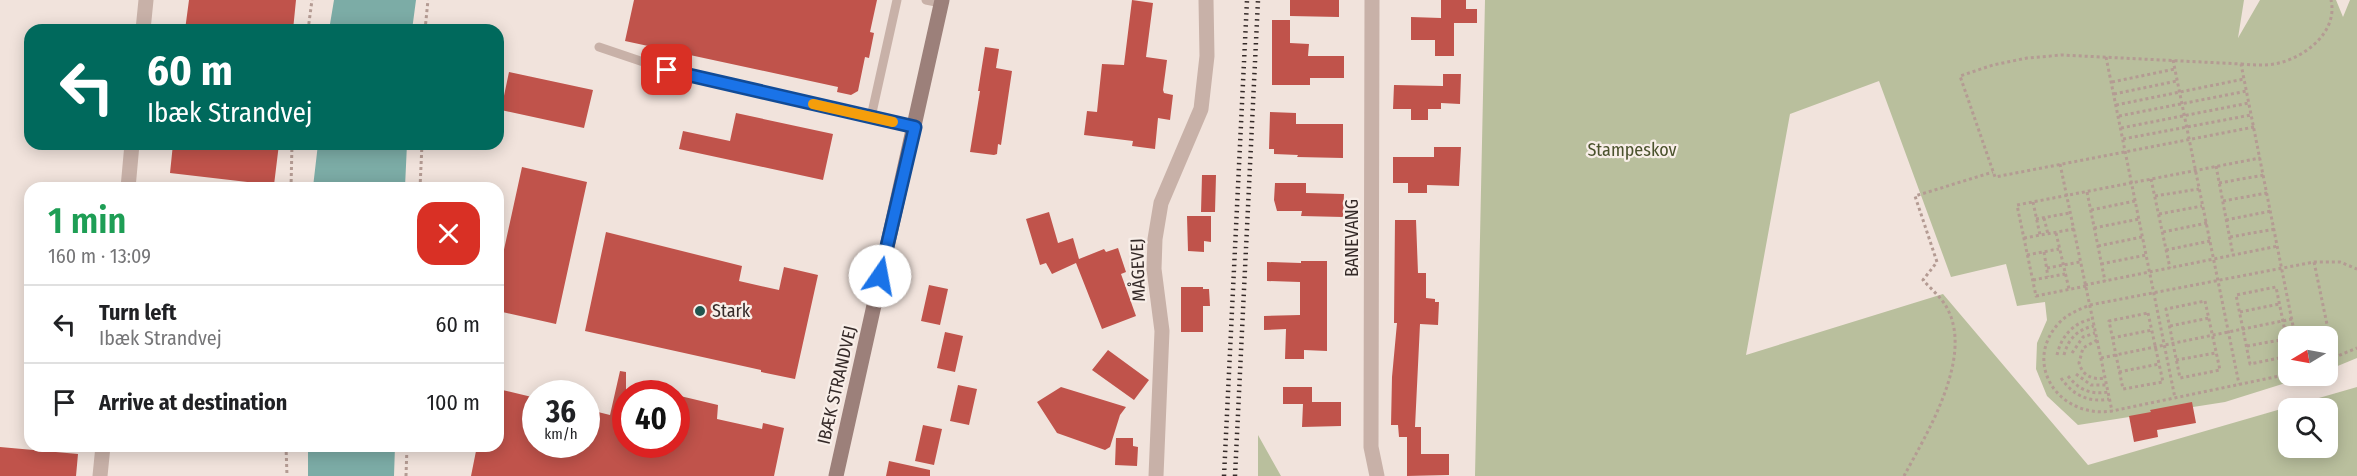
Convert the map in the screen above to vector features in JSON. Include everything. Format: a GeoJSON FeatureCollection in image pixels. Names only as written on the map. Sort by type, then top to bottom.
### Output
{"type":"FeatureCollection","features":[{"type":"Feature","properties":{"kind":"street"},"geometry":{"type":"LineString","coordinates":[[144,24],[146,0]]}},
{"type":"Feature","properties":{"kind":"street","name":"MÅGEVEJ"},"geometry":{"type":"LineString","coordinates":[[1156,476],[1162,331],[1154,269],[1155,239],[1161,203],[1201,109],[1207,56],[1206,0]]}},
{"type":"Feature","properties":{"kind":"street","name":"BANEVANG"},"geometry":{"type":"LineString","coordinates":[[1372,0],[1371,447],[1377,476]]}},
{"type":"Feature","properties":{"kind":"street","name":"IBÆK STRANDVEJ"},"geometry":{"type":"LineString","coordinates":[[836,476],[915,127],[936,1]]}},
{"type":"Feature","properties":{"kind":"street"},"geometry":{"type":"LineString","coordinates":[[129,182],[131,150]]}},
{"type":"Feature","properties":{"kind":"street"},"geometry":{"type":"LineString","coordinates":[[100,476],[102,452]]}},
{"type":"Feature","properties":{"kind":"lane"},"geometry":{"type":"LineString","coordinates":[[871,117],[897,0]]}},
{"type":"Feature","properties":{"kind":"lane"},"geometry":{"type":"LineString","coordinates":[[599,47],[667,70],[915,127]]}},
{"type":"Feature","properties":{"kind":"path"},"geometry":{"type":"LineString","coordinates":[[309,24],[312,0]]}},
{"type":"Feature","properties":{"kind":"path"},"geometry":{"type":"LineString","coordinates":[[426,24],[428,0]]}},
{"type":"Feature","properties":{"kind":"path"},"geometry":{"type":"LineString","coordinates":[[2254,127],[1995,177],[1960,76],[1993,65],[2027,58],[2062,55],[2263,65],[2280,63],[2299,55],[2319,41],[2330,26],[2333,10],[2331,0]]}},
{"type":"Feature","properties":{"kind":"path"},"geometry":{"type":"LineString","coordinates":[[2106,57],[2175,398]]}},
{"type":"Feature","properties":{"kind":"path"},"geometry":{"type":"LineString","coordinates":[[2173,60],[2239,384]]}},
{"type":"Feature","properties":{"kind":"path"},"geometry":{"type":"LineString","coordinates":[[2241,64],[2293,326]]}},
{"type":"Feature","properties":{"kind":"path"},"geometry":{"type":"LineString","coordinates":[[2111,82],[2175,69]]}},
{"type":"Feature","properties":{"kind":"path"},"geometry":{"type":"LineString","coordinates":[[2116,105],[2244,79]]}},
{"type":"Feature","properties":{"kind":"path"},"geometry":{"type":"LineString","coordinates":[[2114,94],[2177,81]]}},
{"type":"Feature","properties":{"kind":"path"},"geometry":{"type":"LineString","coordinates":[[2118,117],[2247,92]]}},
{"type":"Feature","properties":{"kind":"path"},"geometry":{"type":"LineString","coordinates":[[2121,128],[2249,103]]}},
{"type":"Feature","properties":{"kind":"path"},"geometry":{"type":"LineString","coordinates":[[2123,139],[2251,115]]}},
{"type":"Feature","properties":{"kind":"path"},"geometry":{"type":"LineString","coordinates":[[291,182],[292,150]]}},
{"type":"Feature","properties":{"kind":"path"},"geometry":{"type":"LineString","coordinates":[[420,182],[422,150]]}},
{"type":"Feature","properties":{"kind":"path"},"geometry":{"type":"LineString","coordinates":[[2260,158],[2017,205],[2032,280],[2036,296],[2279,246]]}},
{"type":"Feature","properties":{"kind":"path"},"geometry":{"type":"LineString","coordinates":[[2060,164],[2112,411]]}},
{"type":"Feature","properties":{"kind":"path"},"geometry":{"type":"LineString","coordinates":[[2216,166],[2233,255]]}},
{"type":"Feature","properties":{"kind":"path"},"geometry":{"type":"LineString","coordinates":[[1904,476],[1940,407],[1957,344],[1948,309],[1923,280],[1937,262],[1915,196],[1993,172]]}},
{"type":"Feature","properties":{"kind":"path"},"geometry":{"type":"LineString","coordinates":[[2219,183],[2264,175]]}},
{"type":"Feature","properties":{"kind":"path"},"geometry":{"type":"LineString","coordinates":[[2151,179],[2170,268]]}},
{"type":"Feature","properties":{"kind":"path"},"geometry":{"type":"LineString","coordinates":[[2155,196],[2199,189]]}},
{"type":"Feature","properties":{"kind":"path"},"geometry":{"type":"LineString","coordinates":[[2087,192],[2104,281]]}},
{"type":"Feature","properties":{"kind":"path"},"geometry":{"type":"LineString","coordinates":[[2223,201],[2268,193]]}},
{"type":"Feature","properties":{"kind":"path"},"geometry":{"type":"LineString","coordinates":[[2091,210],[2135,201]]}},
{"type":"Feature","properties":{"kind":"path"},"geometry":{"type":"LineString","coordinates":[[2033,202],[2040,235]]}},
{"type":"Feature","properties":{"kind":"path"},"geometry":{"type":"LineString","coordinates":[[2159,214],[2202,206]]}},
{"type":"Feature","properties":{"kind":"path"},"geometry":{"type":"LineString","coordinates":[[2226,220],[2271,211]]}},
{"type":"Feature","properties":{"kind":"path"},"geometry":{"type":"LineString","coordinates":[[2036,219],[2070,213]]}},
{"type":"Feature","properties":{"kind":"path"},"geometry":{"type":"LineString","coordinates":[[2044,218],[2048,234]]}},
{"type":"Feature","properties":{"kind":"path"},"geometry":{"type":"LineString","coordinates":[[2094,228],[2139,219]]}},
{"type":"Feature","properties":{"kind":"path"},"geometry":{"type":"LineString","coordinates":[[2163,232],[2207,224]]}},
{"type":"Feature","properties":{"kind":"path"},"geometry":{"type":"LineString","coordinates":[[2024,238],[2074,229]]}},
{"type":"Feature","properties":{"kind":"path"},"geometry":{"type":"LineString","coordinates":[[2230,237],[2275,229]]}},
{"type":"Feature","properties":{"kind":"path"},"geometry":{"type":"LineString","coordinates":[[2056,232],[2069,290]]}},
{"type":"Feature","properties":{"kind":"path"},"geometry":{"type":"LineString","coordinates":[[2098,246],[2142,237]]}},
{"type":"Feature","properties":{"kind":"path"},"geometry":{"type":"LineString","coordinates":[[2166,250],[2210,241]]}},
{"type":"Feature","properties":{"kind":"path"},"geometry":{"type":"LineString","coordinates":[[2027,255],[2059,249]]}},
{"type":"Feature","properties":{"kind":"path"},"geometry":{"type":"LineString","coordinates":[[2044,252],[2048,277]]}},
{"type":"Feature","properties":{"kind":"path"},"geometry":{"type":"LineString","coordinates":[[2101,264],[2146,255]]}},
{"type":"Feature","properties":{"kind":"path"},"geometry":{"type":"LineString","coordinates":[[2047,268],[2080,262]]}},
{"type":"Feature","properties":{"kind":"path"},"geometry":{"type":"LineString","coordinates":[[2314,262],[2327,326]]}},
{"type":"Feature","properties":{"kind":"path"},"geometry":{"type":"LineString","coordinates":[[2278,376],[2112,411],[2091,412],[2074,407],[2053,388],[2046,370],[2046,351],[2057,325],[2071,313],[2090,305],[2314,262],[2340,262],[2357,269]]}},
{"type":"Feature","properties":{"kind":"path"},"geometry":{"type":"LineString","coordinates":[[2032,280],[2065,274]]}},
{"type":"Feature","properties":{"kind":"path"},"geometry":{"type":"LineString","coordinates":[[2278,358],[2250,364],[2236,295],[2276,287],[2284,326]]}},
{"type":"Feature","properties":{"kind":"path"},"geometry":{"type":"LineString","coordinates":[[2205,301],[2220,370],[2180,378],[2170,326],[2166,309],[2205,301]]}},
{"type":"Feature","properties":{"kind":"path"},"geometry":{"type":"LineString","coordinates":[[2240,312],[2279,304]]}},
{"type":"Feature","properties":{"kind":"path"},"geometry":{"type":"LineString","coordinates":[[2148,313],[2163,382],[2123,389],[2112,338],[2109,321],[2148,313]]}},
{"type":"Feature","properties":{"kind":"path"},"geometry":{"type":"LineString","coordinates":[[2170,326],[2209,318]]}},
{"type":"Feature","properties":{"kind":"path"},"geometry":{"type":"LineString","coordinates":[[2057,355],[2061,343],[2070,330],[2082,321],[2093,319]]}},
{"type":"Feature","properties":{"kind":"path"},"geometry":{"type":"LineString","coordinates":[[2101,358],[2292,319]]}},
{"type":"Feature","properties":{"kind":"path"},"geometry":{"type":"LineString","coordinates":[[2064,355],[2074,336],[2083,329],[2094,326]]}},
{"type":"Feature","properties":{"kind":"path"},"geometry":{"type":"LineString","coordinates":[[2112,338],[2152,330]]}},
{"type":"Feature","properties":{"kind":"path"},"geometry":{"type":"LineString","coordinates":[[2072,353],[2083,337],[2095,333]]}},
{"type":"Feature","properties":{"kind":"path"},"geometry":{"type":"LineString","coordinates":[[2097,340],[2083,348],[2079,363],[2088,376],[2096,379],[2105,378]]}},
{"type":"Feature","properties":{"kind":"path"},"geometry":{"type":"LineString","coordinates":[[2247,346],[2278,340]]}},
{"type":"Feature","properties":{"kind":"path"},"geometry":{"type":"LineString","coordinates":[[2338,356],[2357,348]]}},
{"type":"Feature","properties":{"kind":"path"},"geometry":{"type":"LineString","coordinates":[[2176,360],[2216,353]]}},
{"type":"Feature","properties":{"kind":"path"},"geometry":{"type":"LineString","coordinates":[[2119,372],[2159,364]]}},
{"type":"Feature","properties":{"kind":"path"},"geometry":{"type":"LineString","coordinates":[[2076,374],[2091,385],[2106,385]]}},
{"type":"Feature","properties":{"kind":"path"},"geometry":{"type":"LineString","coordinates":[[2068,376],[2084,391],[2108,392]]}},
{"type":"Feature","properties":{"kind":"path"},"geometry":{"type":"LineString","coordinates":[[2061,378],[2079,396],[2093,400],[2109,399]]}},
{"type":"Feature","properties":{"kind":"path"},"geometry":{"type":"LineString","coordinates":[[286,452],[287,476]]}},
{"type":"Feature","properties":{"kind":"path"},"geometry":{"type":"LineString","coordinates":[[406,476],[407,452]]}},
{"type":"Feature","properties":{"kind":"green space","name":"Stampeskov"},"geometry":{"type":"Polygon","coordinates":[[[1485,0],[2244,0],[2238,38],[2260,0],[2336,0],[2343,17],[2350,0],[2357,0],[2357,358],[2338,366],[2338,326],[2278,326],[2278,385],[2225,402],[2078,425],[2047,396],[2036,369],[2037,343],[2047,320],[2045,302],[2017,306],[2006,264],[1951,277],[1879,81],[1790,114],[1746,355],[1943,294],[2088,465],[2278,410],[2278,458],[2338,458],[2338,398],[2319,398],[2357,387],[2357,476],[1475,476],[1485,0]]]}},
{"type":"Feature","properties":{"kind":"green space"},"geometry":{"type":"Polygon","coordinates":[[[1258,435],[1281,476],[1258,476],[1258,435]]]}},
{"type":"Feature","properties":{"kind":"water"},"geometry":{"type":"Polygon","coordinates":[[[334,0],[416,0],[413,24],[330,24],[334,0]]]}},
{"type":"Feature","properties":{"kind":"water"},"geometry":{"type":"Polygon","coordinates":[[[317,150],[407,150],[405,182],[314,182],[317,150]]]}},
{"type":"Feature","properties":{"kind":"water"},"geometry":{"type":"Polygon","coordinates":[[[308,452],[395,452],[394,476],[308,476],[308,452]]]}},
{"type":"Feature","properties":{"kind":"building"},"geometry":{"type":"Polygon","coordinates":[[[189,0],[296,0],[294,24],[186,24],[189,0]]]}},
{"type":"Feature","properties":{"kind":"building"},"geometry":{"type":"Polygon","coordinates":[[[634,0],[877,0],[870,32],[874,33],[869,58],[865,57],[858,91],[851,95],[837,92],[838,87],[625,41],[634,0]]]}},
{"type":"Feature","properties":{"kind":"building"},"geometry":{"type":"Polygon","coordinates":[[[1132,0],[1153,3],[1146,57],[1167,60],[1163,90],[1164,93],[1173,95],[1170,120],[1158,118],[1155,149],[1132,146],[1133,141],[1084,135],[1087,111],[1097,112],[1102,64],[1124,65],[1132,0]]]}},
{"type":"Feature","properties":{"kind":"building"},"geometry":{"type":"Polygon","coordinates":[[[1290,0],[1339,0],[1339,17],[1290,16],[1290,0]]]}},
{"type":"Feature","properties":{"kind":"building"},"geometry":{"type":"Polygon","coordinates":[[[1441,0],[1466,0],[1466,9],[1477,9],[1477,23],[1454,23],[1454,56],[1435,56],[1435,40],[1411,40],[1411,17],[1441,18],[1441,0]]]}},
{"type":"Feature","properties":{"kind":"building"},"geometry":{"type":"Polygon","coordinates":[[[1272,20],[1290,20],[1290,43],[1309,44],[1308,56],[1344,56],[1344,78],[1310,78],[1310,85],[1272,85],[1272,20]]]}},
{"type":"Feature","properties":{"kind":"building"},"geometry":{"type":"Polygon","coordinates":[[[985,47],[999,49],[996,68],[1012,71],[1001,145],[998,144],[997,154],[994,155],[970,152],[985,47]]]}},
{"type":"Feature","properties":{"kind":"building"},"geometry":{"type":"Polygon","coordinates":[[[509,72],[593,90],[584,128],[504,111],[504,96],[509,72]]]}},
{"type":"Feature","properties":{"kind":"building"},"geometry":{"type":"Polygon","coordinates":[[[1443,74],[1461,74],[1460,104],[1441,103],[1441,109],[1428,109],[1428,120],[1411,120],[1411,109],[1393,109],[1394,85],[1443,86],[1443,74]]]}},
{"type":"Feature","properties":{"kind":"building"},"geometry":{"type":"Polygon","coordinates":[[[1270,112],[1296,113],[1296,124],[1343,124],[1343,158],[1274,154],[1274,149],[1269,149],[1270,112]]]}},
{"type":"Feature","properties":{"kind":"building"},"geometry":{"type":"Polygon","coordinates":[[[736,113],[833,134],[823,180],[679,149],[683,131],[730,141],[736,113]]]}},
{"type":"Feature","properties":{"kind":"building"},"geometry":{"type":"Polygon","coordinates":[[[1434,147],[1461,147],[1459,186],[1427,185],[1427,193],[1408,193],[1408,183],[1393,183],[1393,157],[1434,157],[1434,147]]]}},
{"type":"Feature","properties":{"kind":"building"},"geometry":{"type":"Polygon","coordinates":[[[172,150],[278,150],[274,182],[248,182],[170,173],[172,150]]]}},
{"type":"Feature","properties":{"kind":"building"},"geometry":{"type":"Polygon","coordinates":[[[522,167],[587,182],[556,324],[504,312],[504,250],[522,167]]]}},
{"type":"Feature","properties":{"kind":"building"},"geometry":{"type":"Polygon","coordinates":[[[1202,175],[1216,175],[1215,212],[1201,212],[1202,175]]]}},
{"type":"Feature","properties":{"kind":"building"},"geometry":{"type":"Polygon","coordinates":[[[1275,183],[1306,183],[1306,193],[1344,194],[1343,217],[1301,216],[1302,211],[1277,211],[1274,200],[1275,183]]]}},
{"type":"Feature","properties":{"kind":"building"},"geometry":{"type":"Polygon","coordinates":[[[1049,212],[1058,243],[1073,238],[1079,259],[1104,249],[1106,252],[1118,248],[1126,272],[1121,274],[1136,316],[1102,329],[1076,263],[1052,274],[1046,263],[1040,265],[1026,219],[1049,212]]]}},
{"type":"Feature","properties":{"kind":"building"},"geometry":{"type":"Polygon","coordinates":[[[1187,216],[1211,216],[1211,242],[1204,241],[1204,252],[1188,251],[1187,216]]]}},
{"type":"Feature","properties":{"kind":"building"},"geometry":{"type":"Polygon","coordinates":[[[1395,220],[1416,220],[1418,273],[1426,273],[1426,298],[1439,302],[1438,325],[1420,324],[1415,427],[1421,427],[1421,454],[1449,454],[1449,475],[1407,476],[1407,437],[1399,437],[1398,425],[1391,425],[1392,377],[1397,323],[1394,323],[1395,220]]]}},
{"type":"Feature","properties":{"kind":"building","name":"Stark"},"geometry":{"type":"Polygon","coordinates":[[[606,232],[742,266],[739,281],[779,290],[784,267],[818,275],[795,379],[585,331],[606,232]]]}},
{"type":"Feature","properties":{"kind":"building"},"geometry":{"type":"Polygon","coordinates":[[[1301,261],[1327,261],[1327,351],[1304,350],[1304,359],[1285,359],[1286,329],[1264,330],[1264,316],[1300,315],[1300,282],[1267,281],[1267,262],[1301,263],[1301,261]]]}},
{"type":"Feature","properties":{"kind":"building"},"geometry":{"type":"Polygon","coordinates":[[[929,285],[948,289],[940,325],[921,321],[929,285]]]}},
{"type":"Feature","properties":{"kind":"building"},"geometry":{"type":"Polygon","coordinates":[[[1181,287],[1209,289],[1210,306],[1203,306],[1203,332],[1181,332],[1181,287]]]}},
{"type":"Feature","properties":{"kind":"building"},"geometry":{"type":"Polygon","coordinates":[[[945,332],[963,336],[955,372],[937,368],[945,332]]]}},
{"type":"Feature","properties":{"kind":"building"},"geometry":{"type":"Polygon","coordinates":[[[1108,350],[1149,380],[1134,400],[1092,370],[1108,350]]]}},
{"type":"Feature","properties":{"kind":"building"},"geometry":{"type":"Polygon","coordinates":[[[620,371],[626,372],[626,380],[618,380],[620,371]]]}},
{"type":"Feature","properties":{"kind":"building"},"geometry":{"type":"Polygon","coordinates":[[[958,385],[977,389],[969,425],[950,421],[958,385]]]}},
{"type":"Feature","properties":{"kind":"building"},"geometry":{"type":"Polygon","coordinates":[[[1061,387],[1126,407],[1120,415],[1110,447],[1105,450],[1057,433],[1037,402],[1061,387]]]}},
{"type":"Feature","properties":{"kind":"building"},"geometry":{"type":"Polygon","coordinates":[[[1283,387],[1312,387],[1312,402],[1341,402],[1341,426],[1302,427],[1303,404],[1283,404],[1283,387]]]}},
{"type":"Feature","properties":{"kind":"building"},"geometry":{"type":"Polygon","coordinates":[[[504,390],[522,395],[522,458],[600,458],[600,412],[610,415],[612,406],[612,458],[690,458],[690,398],[718,405],[717,419],[762,429],[763,423],[784,428],[774,476],[471,476],[476,452],[504,452],[504,390]]]}},
{"type":"Feature","properties":{"kind":"building"},"geometry":{"type":"Polygon","coordinates":[[[2192,402],[2196,423],[2157,430],[2158,437],[2134,442],[2129,416],[2192,402]]]}},
{"type":"Feature","properties":{"kind":"building"},"geometry":{"type":"Polygon","coordinates":[[[923,425],[942,429],[934,465],[915,461],[923,425]]]}},
{"type":"Feature","properties":{"kind":"building"},"geometry":{"type":"Polygon","coordinates":[[[1116,438],[1133,438],[1133,446],[1138,447],[1137,466],[1115,465],[1116,438]]]}},
{"type":"Feature","properties":{"kind":"building"},"geometry":{"type":"Polygon","coordinates":[[[0,447],[24,449],[24,452],[78,454],[76,476],[0,476],[0,447]]]}},
{"type":"Feature","properties":{"kind":"building"},"geometry":{"type":"Polygon","coordinates":[[[889,461],[930,470],[930,476],[886,476],[889,461]]]}},
{"type":"Feature","properties":{"kind":"railway"},"geometry":{"type":"LineString","coordinates":[[1224,476],[1247,0]]}},
{"type":"Feature","properties":{"kind":"railway"},"geometry":{"type":"LineString","coordinates":[[1235,476],[1258,0]]}},
{"type":"Feature","properties":{"kind":"slow traffic"},"geometry":{"type":"LineString","coordinates":[[813,104],[893,122]]}},
{"type":"Feature","properties":{"kind":"place","name":"Stark"},"geometry":{"type":"Point","coordinates":[700,311]}},
{"type":"Feature","properties":{"kind":"route"},"geometry":{"type":"LineString","coordinates":[[667,70],[915,127],[880,276]]}}]}
